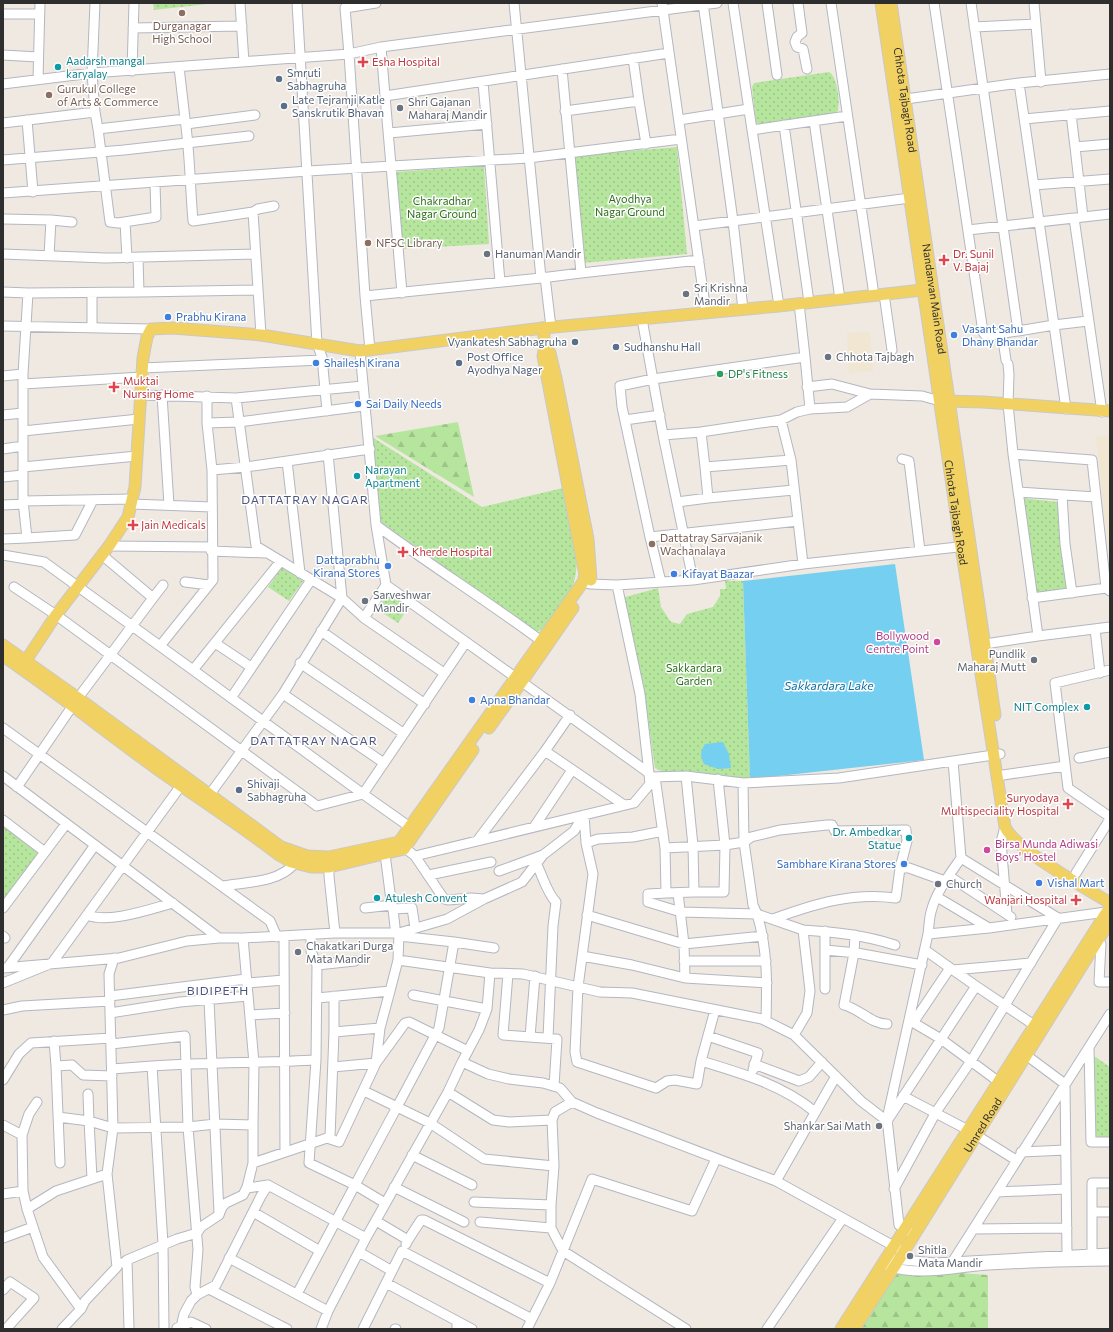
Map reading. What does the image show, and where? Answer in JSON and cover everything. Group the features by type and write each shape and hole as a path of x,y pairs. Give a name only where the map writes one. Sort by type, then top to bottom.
{"main road":[{"path":"881,3 900,100"},
{"name":"Chhota Tajbagh Road","path":"891,3 900,100 914,197"},
{"name":"Nandanvan Main Road","path":"914,197 944,401"},
{"path":"24,664 56,615 123,527 132,502 137,456 142,372 146,337 151,329 173,328 261,335 365,350 547,328 779,306 927,289"},
{"path":"184,782 210,794 281,847 308,856 329,862 385,854 401,846 587,583 570,473 543,356 547,328"},
{"path":"944,401 1008,404 1106,412"},
{"name":"Chhota Tajbagh Road","path":"944,401 965,546"},
{"path":"965,546 997,755 1004,827 1008,834 1109,912"},
{"path":"519,680 540,640 562,618"},
{"path":"3,645 24,664 184,782 202,799 279,855 295,863 311,867 401,846"},
{"path":"3,656 24,664"},
{"path":"997,755 1003,775 1012,828 1026,842 1110,894"},
{"name":"Umred Road","path":"841,1329 853,1324 972,1133 1026,1055 1100,942 1109,912"},
{"path":"972,1133 999,1082 1034,1025 1100,942"}],"street":[{"path":"38,79 40,3"},
{"path":"95,3 92,73 95,112 110,222 125,222 156,217 155,183"},
{"path":"132,71 134,3"},
{"path":"240,3 244,62"},
{"path":"297,3 317,344 322,360 327,411"},
{"path":"364,618 386,585 376,525 370,448 364,406 365,296 350,54 344,6 376,3"},
{"path":"514,3 528,158 543,277 547,328"},
{"path":"3,84 92,73 350,54 381,47 517,30 662,7 718,3"},
{"path":"733,3 764,217 779,306"},
{"path":"767,3 776,74"},
{"path":"798,3 802,33 796,37 795,42 797,47 803,49 807,69"},
{"path":"831,3 860,204 892,350"},
{"path":"934,3 983,332 986,335 1002,334 1088,321"},
{"path":"971,3 1018,331"},
{"path":"1034,3 1041,82"},
{"path":"703,4 733,221 743,309"},
{"path":"662,7 706,312"},
{"path":"3,14 40,14"},
{"path":"974,26 1036,24"},
{"path":"133,28 242,26"},
{"path":"381,47 402,293"},
{"path":"385,96 483,82 521,74 669,53"},
{"path":"3,55 38,57"},
{"path":"633,58 646,144"},
{"path":"179,67 185,122 189,142 189,180 193,221 253,212 258,209 274,206"},
{"path":"562,68 581,273"},
{"path":"900,100 1019,83 1110,74"},
{"path":"483,82 500,282"},
{"path":"1019,83 1066,409"},
{"path":"565,111 639,100"},
{"path":"679,120 749,109"},
{"path":"1024,119 1110,111"},
{"path":"3,123 95,112"},
{"path":"98,129 185,122 255,114"},
{"path":"1071,114 1079,181 1078,217 1088,321 1106,412"},
{"path":"752,130 847,116"},
{"path":"27,120 33,192"},
{"path":"814,121 840,299"},
{"path":"389,133 487,124"},
{"path":"784,125 796,213 804,303 805,357 810,409"},
{"path":"3,160 101,152 249,136"},
{"path":"3,193 308,171 528,158 570,154 681,139"},
{"path":"1075,147 1110,144"},
{"path":"1034,185 1110,179"},
{"path":"694,226 914,197"},
{"path":"253,212 261,335"},
{"path":"968,230 1110,214"},
{"path":"3,219 72,222"},
{"path":"49,256 51,220"},
{"path":"125,222 128,258"},
{"path":"3,254 138,258 255,254"},
{"path":"138,258 139,292"},
{"path":"365,296 699,260"},
{"path":"3,292 28,294 258,290"},
{"path":"92,293 92,328"},
{"path":"27,538 23,503 23,374 28,294"},
{"path":"642,318 676,502 693,580"},
{"path":"3,326 151,329"},
{"path":"1002,334 1009,375 1008,404 1012,454 1038,636"},
{"path":"661,582 625,420 619,390 620,386 653,379 805,357"},
{"path":"23,384 142,372 322,360"},
{"path":"3,376 23,374"},
{"path":"807,387 832,384 870,394 922,396 944,401"},
{"path":"141,395 236,398 363,386"},
{"path":"663,435 701,432 781,420 797,412 810,409 847,407 870,394"},
{"path":"162,395 169,506"},
{"path":"160,646 212,580 212,470 207,423 207,396"},
{"path":"236,398 246,467 253,538 256,546 280,562 342,598 364,618 444,673"},
{"path":"207,423 239,422 364,406"},
{"path":"3,415 23,413"},
{"path":"625,420 660,415"},
{"path":"23,431 139,419"},
{"path":"781,420 791,460 803,564"},
{"path":"701,432 708,498"},
{"path":"3,449 23,446"},
{"path":"212,470 287,462 370,448"},
{"path":"210,794 283,694 300,663 342,598 328,454"},
{"path":"1012,454 1092,460 1108,590 1032,598"},
{"path":"3,477 23,471 137,456"},
{"path":"705,467 791,460"},
{"path":"902,460 909,461 920,551"},
{"path":"287,462 300,573"},
{"path":"676,502 794,490"},
{"path":"1018,492 1096,497"},
{"path":"1062,495 1065,544 1072,593"},
{"path":"3,505 93,500 212,508"},
{"path":"3,539 75,535 93,500"},
{"path":"650,538 798,521"},
{"path":"376,525 432,567 492,604 540,640"},
{"path":"109,546 211,549 266,553"},
{"path":"587,583 617,585 693,580 803,564 965,546"},
{"path":"3,555 44,562 77,588 160,646 262,722 413,829"},
{"path":"102,555 153,598"},
{"path":"193,670 280,562"},
{"path":"231,698 311,580"},
{"path":"185,582 208,585"},
{"path":"17,787 75,702 163,585"},
{"path":"386,585 570,715 651,776 686,776 743,783 839,778 997,755"},
{"path":"617,585 640,694 651,776 663,831 666,893"},
{"path":"14,587 56,615 317,806 363,794 466,642"},
{"path":"981,645 1110,627"},
{"path":"1095,630 1100,673"},
{"path":"321,631 425,704"},
{"path":"215,643 251,667"},
{"path":"300,663 403,733"},
{"path":"1076,873 1110,818 1068,788 1055,683 1110,670"},
{"path":"283,694 384,763"},
{"path":"477,841 545,751 570,715"},
{"path":"3,728 270,921 280,937 284,980 286,1062 285,1152"},
{"path":"545,751 624,805"},
{"path":"1079,758 1110,752"},
{"path":"910,1232 899,1225 887,1121 911,1021 928,934 930,913 947,878 961,858 953,761"},
{"path":"1003,775 1065,766"},
{"path":"534,827 572,770"},
{"path":"3,776 219,938"},
{"path":"415,856 634,803 650,784 651,776"},
{"path":"686,776 693,846 694,892"},
{"path":"718,779 724,845 724,892 648,894 648,902 681,912 757,914 803,930 855,935 872,938 895,945"},
{"path":"3,983 52,963 184,782"},
{"path":"743,783 744,842 753,905 763,936 766,960 766,1021"},
{"path":"584,815 586,843 593,874 578,987 575,1044 577,1062 656,1088 667,1081 675,1080 697,1084 715,1010"},
{"path":"499,871 543,855 574,831 584,815"},
{"path":"3,820 46,852"},
{"path":"3,908 66,824"},
{"path":"665,848 724,845 744,842 751,837 780,830 827,825 832,825 835,831 906,830 907,841 900,868 896,898 874,895 836,900 806,906 773,919"},
{"path":"1004,827 1001,842 1006,885 1007,914"},
{"path":"586,843 598,839 633,837 663,831"},
{"path":"5,967 95,845"},
{"path":"401,846 415,856 444,899 484,899"},
{"path":"376,1063 380,1028 398,960 398,932 392,907 385,854"},
{"path":"398,932 447,919 484,899 522,882 537,865 543,855"},
{"path":"961,858 1058,918"},
{"path":"329,862 335,933"},
{"path":"429,875 491,862"},
{"path":"222,886 273,877 289,871 295,863"},
{"path":"537,865 546,883 550,896 556,902 550,981 548,1038"},
{"path":"900,868 909,868 947,878 1022,923"},
{"path":"678,893 684,944 685,978"},
{"path":"937,897 989,928"},
{"path":"87,915 95,919 125,915 173,903"},
{"path":"365,908 416,908 415,928"},
{"path":"928,934 989,928 1109,912"},
{"path":"587,915 684,944 763,936"},
{"path":"894,1189 936,1112 971,1061 1058,918"},
{"path":"794,1035 807,1013 810,991 803,930"},
{"path":"825,931 825,989"},
{"path":"5,967 114,958 187,941 219,938 280,937 335,933 398,932 494,948"},
{"path":"311,935 311,951 317,965 317,998 316,1060 309,1163 355,1185 385,1203"},
{"path":"855,935 854,953 844,1005 855,1008 876,1022 887,1024"},
{"path":"54,1329 81,1305 117,1267 127,1260 163,1244 196,1233 201,1227 220,1215 222,1207 226,1203 242,1195 247,1188 253,1163 254,1063 242,938"},
{"path":"297,1294 439,1028 454,942"},
{"path":"1100,942 1099,982 1110,982"},
{"path":"825,950 854,953 922,965"},
{"path":"925,950 1034,1025"},
{"path":"582,956 632,965 685,978 767,983"},
{"path":"114,958 109,974 113,1128 107,1174 117,1267"},
{"path":"398,960 450,966 490,973 535,976 550,981 600,992 632,993 766,1021 794,1035 861,1101 887,1121"},
{"path":"684,961 766,960"},
{"path":"317,965 355,961"},
{"path":"911,1021 951,969 1031,963"},
{"path":"321,1329 328,1311 366,1238 448,1092 479,1030 487,1009 490,973"},
{"path":"508,974 503,1035 557,1039 554,1086"},
{"path":"530,1037 535,976"},
{"path":"3,1010 22,1006 110,998 246,981 284,980"},
{"path":"887,1121 976,986"},
{"path":"317,998 390,991"},
{"path":"413,995 487,1009"},
{"path":"110,1013 248,996"},
{"path":"253,1163 330,1137 334,996"},
{"path":"209,1000 220,1215"},
{"path":"250,1015 285,1012"},
{"path":"953,1261 1110,1014"},
{"path":"911,1021 941,1039 999,1082"},
{"path":"327,1138 339,1142 376,1063 405,1023 409,1022 468,1051"},
{"path":"334,1032 380,1028"},
{"path":"3,1080 24,1048 31,1043 54,1041 111,1041 184,1036 188,1127 198,1250 197,1295"},
{"path":"708,1036 758,1053 750,1076"},
{"path":"54,1041 60,1162"},
{"path":"1089,1047 1091,1142 1110,1142"},
{"path":"1026,1055 1065,1084"},
{"path":"56,1066 72,1066 83,1075 186,1063 254,1063 316,1060"},
{"path":"702,1061 750,1076 790,1096 815,1112"},
{"path":"462,1062 488,1074 509,1079 543,1083 560,1088 572,1102 776,1181 843,1218 893,1258 926,1271 1092,1257 1110,1253"},
{"path":"754,1064 799,1081 809,1078 822,1062"},
{"path":"333,1067 376,1063"},
{"path":"152,1066 163,1244 164,1329"},
{"path":"776,1181 836,1076"},
{"path":"1065,1084 1067,1255"},
{"path":"364,1091 430,1123 484,1159 554,1166"},
{"path":"448,1092 493,1120 509,1122 552,1120"},
{"path":"88,1094 92,1178"},
{"path":"903,1096 1019,1156 1066,1150"},
{"path":"37,1102 29,1114 22,1135 23,1191 27,1209 43,1257 81,1305"},
{"path":"572,1102 555,1112 552,1120 554,1166 551,1228 564,1251 686,1329"},
{"path":"58,1117 89,1121 113,1128 188,1127 215,1124 254,1125"},
{"path":"3,1125 22,1135"},
{"path":"412,1155 472,1185"},
{"path":"527,1329 564,1251 592,1179 692,1212 716,1158"},
{"path":"27,1209 56,1191 107,1174"},
{"path":"1092,1257 1092,1183 1110,1183"},
{"path":"247,1188 268,1185 366,1238"},
{"path":"181,1327 188,1306 197,1295 216,1286 229,1258 268,1185"},
{"path":"394,1187 429,1206 464,1222"},
{"path":"997,1192 1066,1189"},
{"path":"3,1194 23,1191"},
{"path":"474,1202 551,1205"},
{"path":"363,1329 402,1251 429,1206"},
{"path":"253,1212 320,1251"},
{"path":"1093,1212 1110,1212"},
{"path":"767,1329 843,1218"},
{"path":"421,1220 550,1283"},
{"path":"376,1221 408,1240"},
{"path":"480,1222 551,1228"},
{"path":"3,1238 33,1227"},
{"path":"974,1230 1066,1228"},
{"path":"402,1251 532,1319"},
{"path":"359,1252 392,1271"},
{"path":"893,1258 935,1263 1067,1255 1092,1257 1110,1261"},
{"path":"229,1258 328,1311"},
{"path":"127,1260 129,1329"},
{"path":"3,1290 10,1282 34,1298 6,1329"},
{"path":"386,1283 457,1325 472,1329"},
{"path":"209,1289 287,1329"},
{"path":"62,1329 81,1305"},
{"path":"181,1327 191,1322 206,1329"}],"shaded area":[{"path":"870,332 873,371 849,373 847,333"},
{"path":"1110,435 1110,566 1096,437"}],"green space":[{"path":"153,3 216,3 154,10"},
{"path":"829,72 832,74 838,91 839,104 836,113 760,125 756,122 752,87 754,83"},
{"name":"Ayodhya Nagar Ground","path":"677,147 687,254 582,263 572,156"},
{"name":"Chakradhar Nagar Ground","path":"484,166 489,244 400,249 395,172"},
{"path":"458,422 474,497 375,436"},
{"path":"372,437 482,507 563,488 575,538 577,564 572,588 545,627 536,632 381,522"},
{"path":"1022,498 1057,502 1068,588 1036,593"},
{"path":"282,568 303,581 289,601 268,587"},
{"name":"Sakkardara Garden","path":"725,581 743,581 750,779 710,774 665,773 655,768 643,683 622,598 658,588 661,607 671,622 680,624 687,614 713,607 720,596 720,589 726,589"},
{"path":"390,591 410,605 398,623 377,609"},
{"path":"3,825 41,852 3,903"},
{"path":"1094,1056 1110,1067 1110,1138 1096,1138"},
{"path":"893,1268 988,1275 988,1329 854,1329"}],"water":[{"name":"Sakkardara Lake","path":"895,564 924,760 750,779 743,581"},
{"path":"723,742 729,754 731,768 718,769 704,764 701,754 705,744"}],"place":[{"name":"Durganagar High School","path":"182,13"},
{"name":"Esha Hospital","path":"363,62"},
{"name":"Aadarsh mangal karyalay","path":"58,67"},
{"name":"Smruti Sabhagruha","path":"279,79"},
{"name":"Gurukul College of Arts & Commerce","path":"49,95"},
{"name":"Late Tejramji Katle Sanskrutik Bhavan","path":"284,106"},
{"name":"Shri Gajanan Maharaj Mandir","path":"400,108"},
{"name":"NFSC Library","path":"368,243"},
{"name":"Hanuman Mandir","path":"487,254"},
{"name":"Dr. Sunil V. Bajaj","path":"944,260"},
{"name":"Sri Krishna Mandir","path":"686,294"},
{"name":"Prabhu Kirana","path":"168,317"},
{"name":"Vasant Sahu Dhany Bhandar","path":"954,335"},
{"name":"Vyankatesh Sabhagruha","path":"575,342"},
{"name":"Sudhanshu Hall","path":"616,347"},
{"name":"Chhota Tajbagh","path":"828,357"},
{"name":"Shailesh Kirana","path":"316,363"},
{"name":"Post Office Ayodhya Nager","path":"459,363"},
{"name":"DP's Fitness","path":"720,374"},
{"name":"Muktai Nursing Home","path":"114,387"},
{"name":"Sai Daily Needs","path":"358,404"},
{"name":"Narayan Apartment","path":"357,476"},
{"name":"Jain Medicals","path":"133,525"},
{"name":"Dattatray Sarvajanik Wachanalaya","path":"652,544"},
{"name":"Kherde Hospital","path":"403,552"},
{"name":"Dattaprabhu Kirana Stores","path":"388,566"},
{"name":"Kifayat Baazar","path":"674,574"},
{"name":"Sarveshwar Mandir","path":"365,601"},
{"name":"Bollywood Centre Point","path":"937,642"},
{"name":"Pundlik Maharaj Mutt","path":"1034,660"},
{"name":"Apna Bhandar","path":"472,700"},
{"name":"NIT Complex","path":"1087,707"},
{"name":"Shivaji Sabhagruha","path":"239,790"},
{"name":"Suryodaya Multispeciality Hospital","path":"1068,804"},
{"name":"Dr. Ambedkar Statue","path":"909,838"},
{"name":"Birsa Munda Adiwasi Boys' Hostel","path":"987,850"},
{"name":"Sambhare Kirana Stores","path":"904,864"},
{"name":"Vishal Mart","path":"1039,883"},
{"name":"Church","path":"938,884"},
{"name":"Atulesh Convent","path":"377,898"},
{"name":"Wanjari Hospital","path":"1076,900"},
{"name":"Chakatkari Durga Mata Mandir","path":"298,952"},
{"name":"Shankar Sai Math","path":"879,1126"},
{"name":"Shitla Mata Mandir","path":"910,1256"}],"district":[{"name":"DATTATRAY NAGAR","path":"305,500"},
{"name":"DATTATRAY NAGAR","path":"314,741"},
{"name":"BIDIPETH","path":"218,991"}]}
